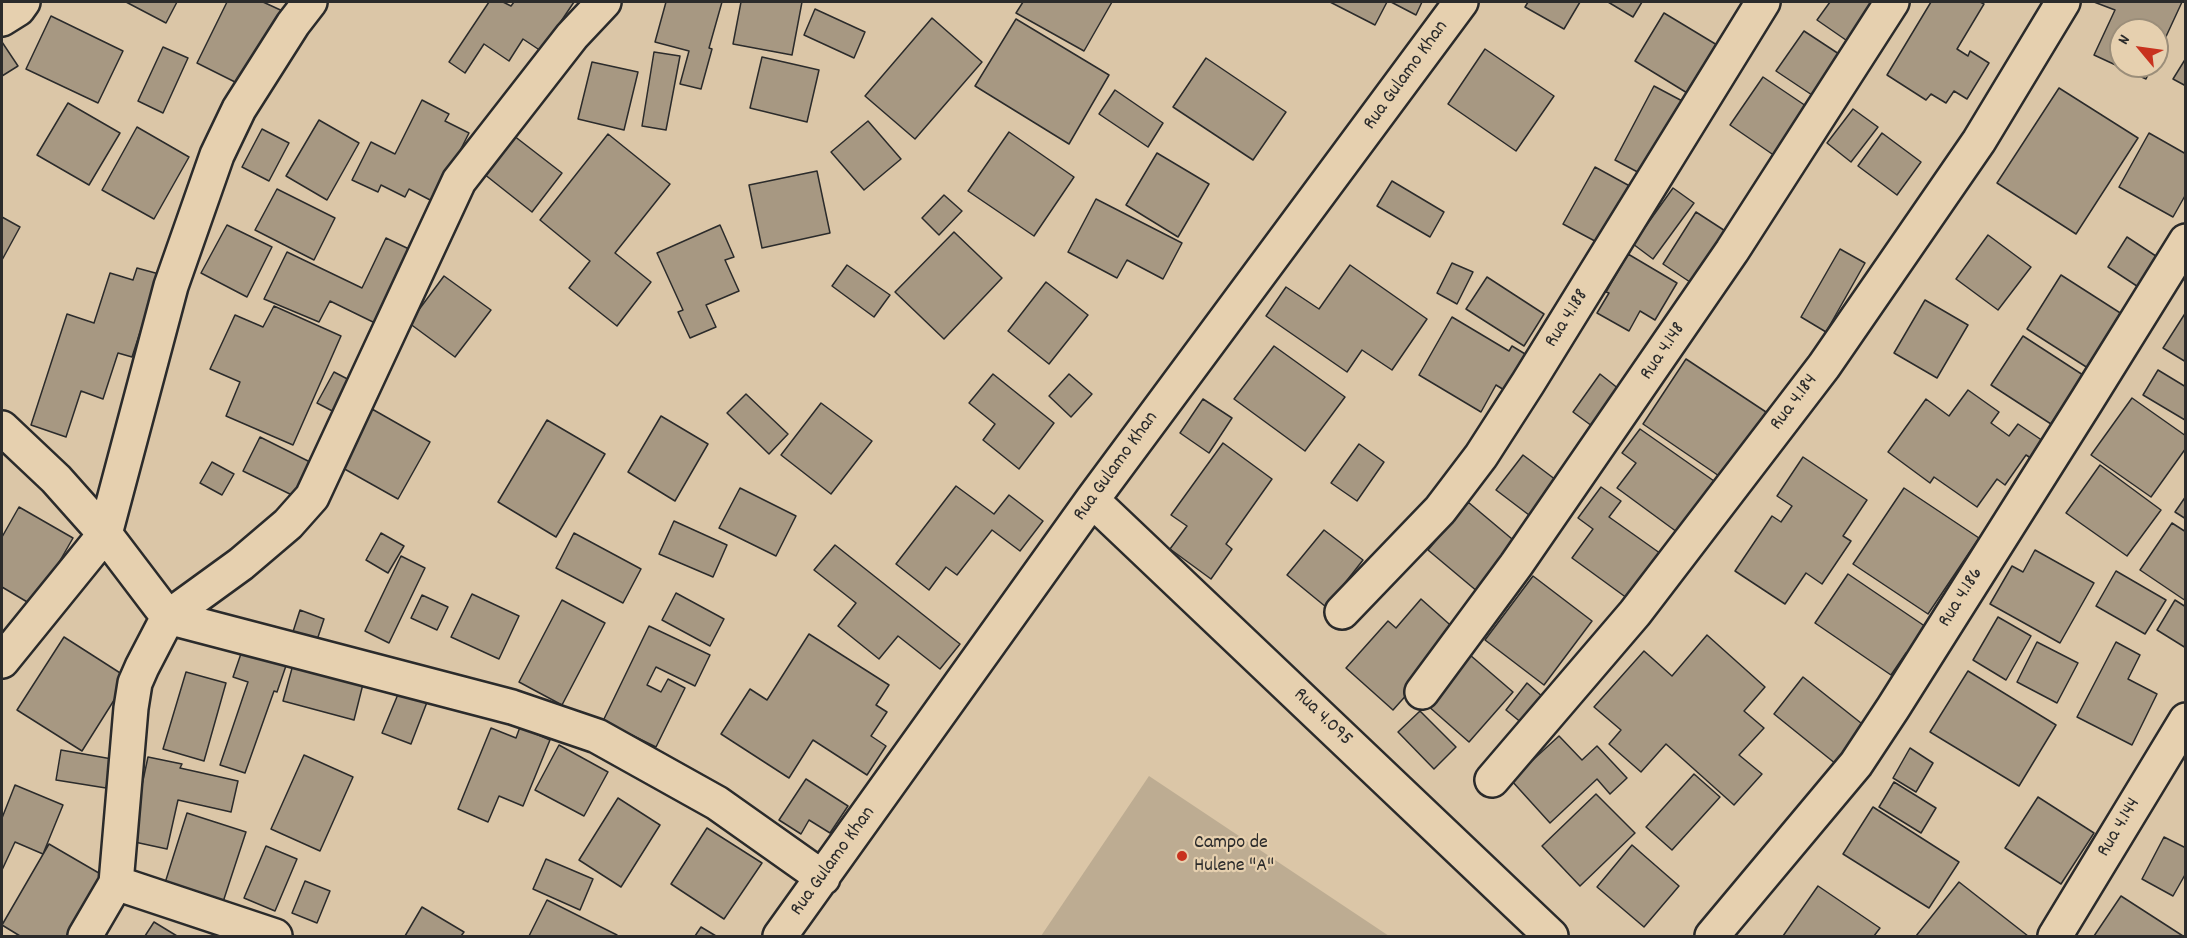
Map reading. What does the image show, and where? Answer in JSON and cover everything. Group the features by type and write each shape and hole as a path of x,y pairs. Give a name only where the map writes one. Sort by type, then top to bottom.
{"street":[{"path":"2,19 18,9 23,2"},
{"path":"2,661 105,534 171,286 217,155 239,109 293,24 310,2"},
{"path":"85,936 116,882 135,683 168,617 241,564 288,524 312,497 459,181 572,36 604,2"},
{"name":"Rua Gulamo Khan","path":"780,936 1092,500 1461,2"},
{"name":"Rua 4.188","path":"1342,612 1440,510 1481,456 1540,365 1763,2"},
{"name":"Rua 4.148","path":"1422,692 1516,565 1634,396 1732,251 1892,2"},
{"name":"Rua 4.184","path":"1492,780 1635,613 1824,366 1979,141 2063,2"},
{"name":"Rua 4.186","path":"1712,936 1862,755 2186,241"},
{"path":"2,428 56,478 105,534 168,617 512,707 597,736 717,803 823,878"},
{"name":"Rua 4.095","path":"1092,500 1551,936"},
{"name":"Rua 4.144","path":"2055,936 2186,720"},
{"path":"116,882 274,936"}],"shaded area":[{"name":"Campo de Hulene \"A\"","path":"1149,776 1389,936 1041,936"}],"building":[{"path":"126,2 177,2 166,23"},
{"path":"227,2 263,2 287,13 249,89 197,63"},
{"path":"489,2 503,2 511,6 514,2 574,2 541,51 523,39 509,61 484,44 465,73 449,62"},
{"path":"666,2 722,2 709,48 712,49 701,89 680,84 689,51 655,42"},
{"path":"741,2 802,2 792,55 733,44"},
{"path":"1023,2 1112,2 1084,51 1016,13"},
{"path":"1330,2 1387,2 1375,25"},
{"path":"1391,2 1422,2 1416,15"},
{"path":"1528,2 1580,2 1564,29 1525,7"},
{"path":"1608,2 1642,2 1633,17"},
{"path":"1830,2 1885,2 1856,47 1817,20"},
{"path":"1931,2 1980,2 1984,4 1957,49 1968,56 1970,51 1989,63 1967,99 1954,91 1946,103 1931,94 1926,100 1887,75"},
{"path":"2094,2 2182,2 2169,30 2169,18 2111,18 2115,10"},
{"path":"815,9 865,32 854,58 804,35"},
{"path":"1664,13 1727,51 1697,99 1635,61"},
{"path":"51,16 123,51 98,103 26,69"},
{"path":"932,18 982,62 915,139 865,96"},
{"path":"1016,19 1109,75 1069,144 975,86"},
{"path":"2109,23 2109,62 2094,55"},
{"path":"1804,31 1842,56 1815,97 1776,71"},
{"path":"2,42 18,66 2,76"},
{"path":"163,47 188,58 163,113 138,101"},
{"path":"1485,49 1554,96 1516,151 1448,104"},
{"path":"654,52 680,56 666,130 642,126"},
{"path":"762,57 819,70 807,122 750,108"},
{"path":"1206,58 1286,112 1253,160 1173,107"},
{"path":"2186,58 2186,86 2173,79"},
{"path":"592,62 638,72 624,130 578,119"},
{"path":"1763,77 1809,108 1775,156 1730,125"},
{"path":"1654,86 1686,103 1647,177 1615,160"},
{"path":"2059,88 2138,138 2076,234 1997,183"},
{"path":"1115,90 1163,123 1148,147 1099,114"},
{"path":"422,100 449,114 445,121 469,133 434,202 409,189 405,197 381,185 378,192 352,180 371,142 395,154"},
{"path":"68,103 120,133 89,185 37,155"},
{"path":"1853,109 1878,127 1851,162 1827,143"},
{"path":"319,120 359,143 327,200 286,176"},
{"path":"868,121 901,159 864,190 831,152"},
{"path":"137,127 189,157 154,219 102,190"},
{"path":"262,129 289,143 269,181 242,167"},
{"path":"509,132 562,173 532,212 479,170"},
{"path":"1009,132 1074,177 1034,236 968,191"},
{"path":"1882,133 1921,162 1897,195 1858,166"},
{"path":"2149,133 2186,154 2186,194 2173,217 2119,187"},
{"path":"608,134 670,184 615,253 651,282 617,326 569,288 590,261 540,220"},
{"path":"1157,153 1209,184 1178,237 1126,205"},
{"path":"1595,167 1637,190 1606,247 1563,224"},
{"path":"817,171 830,233 762,248 749,185"},
{"path":"1392,181 1444,212 1430,237 1377,206"},
{"path":"1673,188 1694,203 1653,259 1633,244"},
{"path":"277,189 335,218 314,260 255,230"},
{"path":"944,195 962,211 939,235 922,218"},
{"path":"1096,199 1182,243 1163,279 1127,260 1117,278 1068,252"},
{"path":"1696,212 1736,238 1702,290 1663,264"},
{"path":"2,217 20,227 2,260"},
{"path":"227,225 272,247 247,297 201,273"},
{"path":"720,225 734,257 725,260 739,291 706,305 716,327 690,338 678,312 683,310 657,253"},
{"path":"954,232 1002,278 944,339 895,292"},
{"path":"1988,235 2031,267 1998,310 1956,279"},
{"path":"2127,237 2168,264 2149,294 2108,267"},
{"path":"386,238 411,250 375,323 330,301 319,322 264,299 287,252 362,288"},
{"path":"1840,249 1865,263 1826,332 1801,317"},
{"path":"1628,254 1677,283 1655,320 1640,311 1629,331 1597,313 1609,293 1606,292"},
{"path":"1452,263 1473,272 1457,304 1437,293"},
{"path":"847,265 890,295 874,317 832,286"},
{"path":"1350,265 1427,319 1392,370 1362,350 1347,372 1266,316 1286,287 1319,309"},
{"path":"137,268 159,274 132,357 118,353 103,399 81,391 66,437 31,425 67,314 94,323 110,273 133,280"},
{"path":"2061,275 2125,316 2091,370 2027,329"},
{"path":"444,276 491,310 455,357 409,323"},
{"path":"1487,277 1544,314 1524,346 1466,309"},
{"path":"1046,282 1088,315 1049,364 1008,331"},
{"path":"1925,300 1968,325 1937,378 1894,353"},
{"path":"274,306 341,336 293,445 226,416 240,382 210,369 235,315 263,327"},
{"path":"2186,312 2186,362 2163,348"},
{"path":"1452,317 1509,351 1512,346 1535,360 1514,396 1496,385 1481,412 1419,375"},
{"path":"2023,336 2083,375 2051,424 1991,385"},
{"path":"1274,346 1345,397 1305,451 1234,399"},
{"path":"1686,359 1766,412 1722,478 1643,424"},
{"path":"2158,370 2186,387 2185,420 2143,395"},
{"path":"334,372 359,385 342,416 317,403"},
{"path":"993,374 1054,423 1019,469 983,440 995,424 969,403"},
{"path":"1069,374 1092,394 1071,417 1049,396"},
{"path":"1600,374 1624,393 1596,429 1573,412"},
{"path":"1968,390 1999,412 1991,423 2009,436 2018,424 2046,443 2034,460 2026,455 2005,485 1997,479 1977,507 1934,477 1930,483 1888,452 1926,399 1949,416"},
{"path":"746,394 788,434 769,454 727,413"},
{"path":"2132,398 2186,436 2186,448 2151,497 2091,455"},
{"path":"1203,399 1232,418 1209,453 1180,433"},
{"path":"821,403 872,441 831,494 781,455"},
{"path":"372,409 430,442 398,499 341,467"},
{"path":"661,416 708,444 675,501 628,472"},
{"path":"547,420 605,454 556,537 498,502"},
{"path":"1640,429 1714,481 1677,532 1617,488 1636,463 1622,453"},
{"path":"260,437 314,464 298,498 243,471"},
{"path":"1223,443 1272,479 1226,544 1232,549 1211,579 1170,549 1187,526 1171,515"},
{"path":"1359,444 1384,462 1357,501 1331,483"},
{"path":"1523,455 1556,480 1529,515 1496,490"},
{"path":"1803,457 1867,500 1843,536 1851,541 1822,584 1806,573 1785,604 1735,571 1772,516 1781,522 1792,506 1777,496"},
{"path":"212,462 234,474 222,495 200,483"},
{"path":"2100,465 2161,510 2127,556 2066,513"},
{"path":"956,486 994,514 1009,495 1043,521 1020,551 992,530 957,575 946,567 929,590 896,564"},
{"path":"1601,487 1621,501 1609,517 1664,556 1631,601 1572,558 1593,529 1578,518"},
{"path":"740,488 796,516 776,556 719,528"},
{"path":"1904,488 1979,538 1928,614 1853,564"},
{"path":"2186,496 2186,519 2175,512"},
{"path":"1468,502 1518,544 1478,592 1428,550"},
{"path":"19,507 73,538 34,606 2,587 2,537"},
{"path":"674,521 727,545 713,577 659,554"},
{"path":"2172,523 2186,532 2186,601 2140,570"},
{"path":"1324,530 1363,560 1326,607 1287,575"},
{"path":"381,533 404,546 388,573 366,560"},
{"path":"574,533 641,569 623,603 556,568"},
{"path":"835,545 960,644 940,669 898,636 879,659 838,626 856,603 814,570"},
{"path":"2035,550 2094,583 2060,643 1990,604 2012,566 2023,572"},
{"path":"401,556 425,568 389,643 365,631"},
{"path":"2116,571 2166,600 2145,634 2096,606"},
{"path":"1848,574 1932,631 1914,658 1906,653 1891,675 1815,623"},
{"path":"1533,576 1592,621 1544,685 1485,640"},
{"path":"676,593 724,619 710,646 662,620"},
{"path":"472,594 519,616 499,659 451,637"},
{"path":"422,595 448,607 437,630 411,618"},
{"path":"1421,599 1457,631 1435,663 1393,710 1346,668 1388,621 1396,628"},
{"path":"562,600 605,623 562,705 519,682"},
{"path":"2175,600 2186,607 2186,648 2157,630"},
{"path":"300,610 324,619 315,646 291,638"},
{"path":"1998,617 2031,636 2006,680 1973,660"},
{"path":"649,626 710,655 695,686 656,667 647,685 661,692 668,679 685,688 656,747 603,721"},
{"path":"809,634 889,685 876,705 887,712 871,736 886,746 867,775 813,740 789,778 721,734 750,689 767,700"},
{"path":"1707,635 1765,687 1744,711 1764,728 1739,755 1762,774 1734,805 1666,744 1641,772 1609,744 1621,730 1594,707 1644,651 1672,676"},
{"path":"64,637 128,678 82,751 17,710"},
{"path":"245,642 289,657 277,692 274,691 245,773 220,765 248,682 233,677"},
{"path":"2037,642 2078,663 2057,703 2017,682"},
{"path":"2116,642 2140,655 2128,679 2157,694 2132,745 2077,717"},
{"path":"1470,655 1513,692 1469,742 1427,705"},
{"path":"294,661 364,680 354,720 283,701"},
{"path":"1968,671 2056,725 2019,786 1930,732"},
{"path":"186,672 226,683 204,761 163,749"},
{"path":"1803,677 1866,727 1836,764 1774,714"},
{"path":"1527,683 1544,698 1523,724 1506,710"},
{"path":"401,687 429,697 411,744 382,733"},
{"path":"1420,711 1456,747 1434,769 1398,732"},
{"path":"520,727 550,740 523,806 499,796 488,822 458,809 491,728 516,738"},
{"path":"1559,736 1582,760 1597,746 1627,778 1610,794 1597,779 1550,823 1511,780"},
{"path":"559,745 608,772 584,816 535,790"},
{"path":"1910,748 1933,763 1916,792 1893,778"},
{"path":"61,750 112,759 106,788 56,780"},
{"path":"304,755 353,777 320,851 271,829"},
{"path":"148,757 182,764 180,768 238,781 231,812 178,800 167,849 130,841"},
{"path":"1694,774 1720,797 1672,850 1646,827"},
{"path":"806,779 848,806 830,833 809,820 801,834 779,820"},
{"path":"1894,782 1936,808 1921,833 1879,807"},
{"path":"15,785 63,805 43,854 15,842 2,870 2,818"},
{"path":"1596,794 1635,833 1580,886 1542,846"},
{"path":"2038,797 2094,833 2061,884 2005,848"},
{"path":"618,798 660,825 621,887 579,860"},
{"path":"1873,807 1959,862 1929,908 1843,854"},
{"path":"187,813 246,832 223,902 165,883"},
{"path":"707,828 762,863 724,919 671,884"},
{"path":"2164,837 2186,848 2186,873 2173,896 2142,879"},
{"path":"49,844 104,876 67,936 20,936 2,925"},
{"path":"1632,845 1679,886 1644,927 1597,887"},
{"path":"266,846 297,859 275,911 244,898"},
{"path":"546,859 593,879 580,910 533,889"},
{"path":"305,881 330,891 317,923 292,913"},
{"path":"1959,882 2028,936 1916,936"},
{"path":"1818,886 1880,928 1874,936 1783,936"},
{"path":"2121,896 2183,936 2094,936"},
{"path":"547,900 617,935 529,936"},
{"path":"422,907 464,932 461,936 405,936"},
{"path":"154,922 177,936 145,936"},
{"path":"701,927 716,936 695,936"}],"place":[{"name":"Campo de Hulene \"A\"","path":"1182,856"}]}
